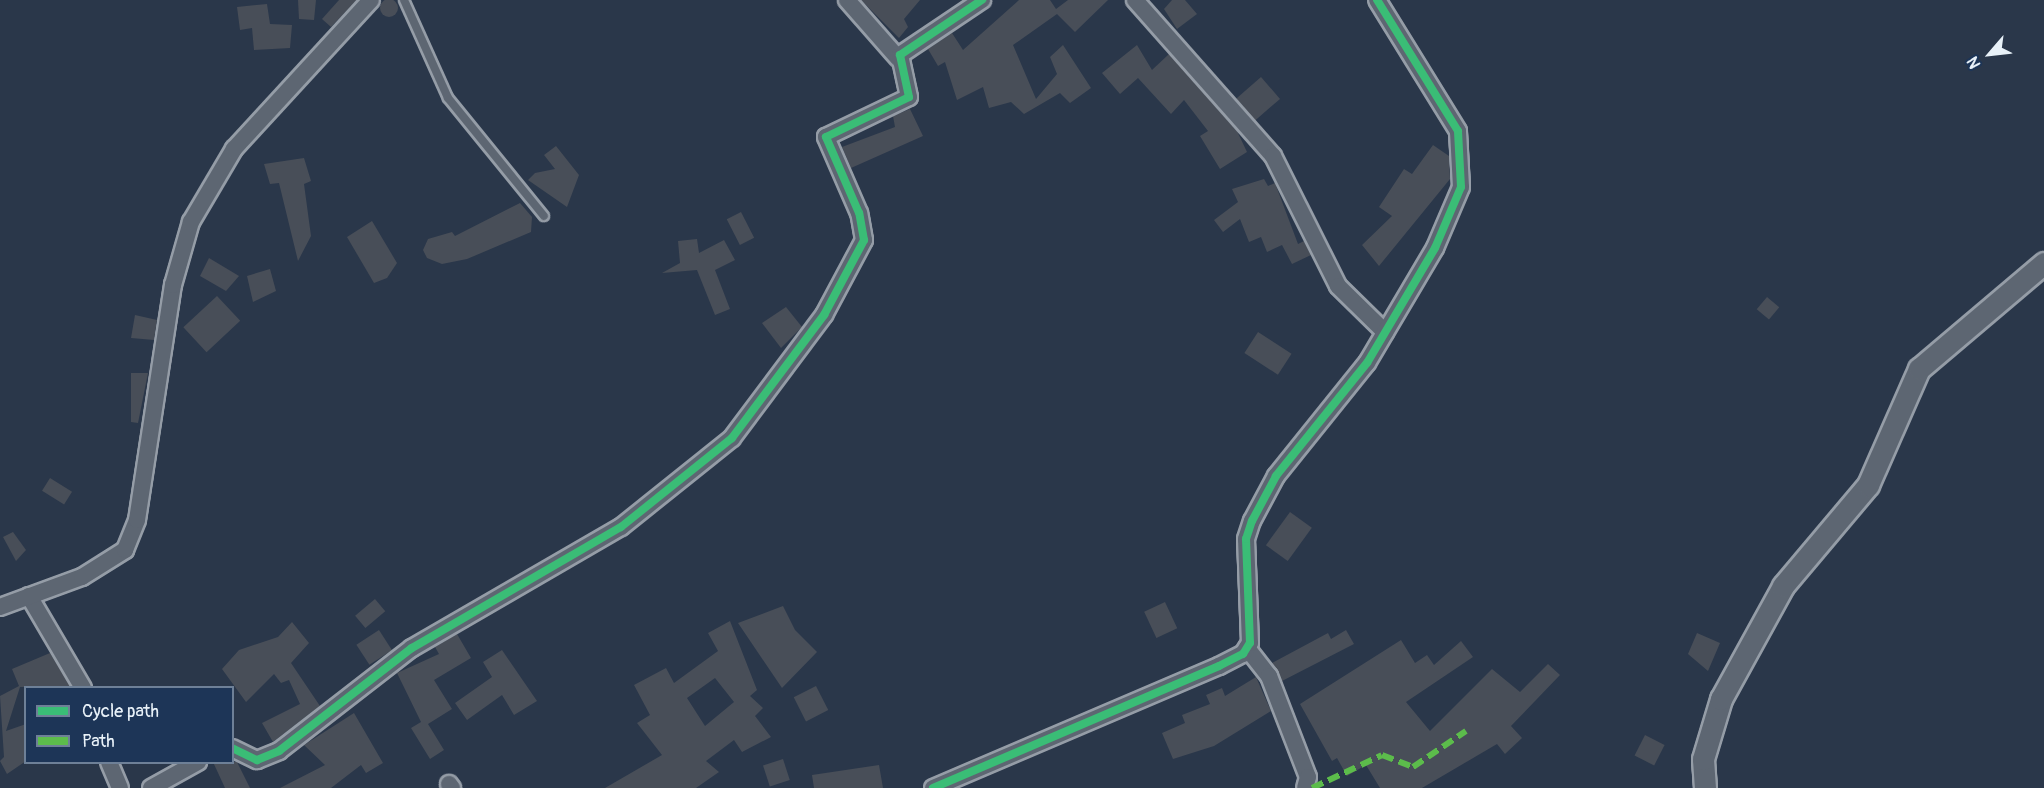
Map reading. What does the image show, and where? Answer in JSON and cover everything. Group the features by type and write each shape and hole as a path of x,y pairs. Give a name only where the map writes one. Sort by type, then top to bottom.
{"street":[{"path":"0,606 108,565 125,550 137,520 169,307 191,222 234,149 371,0"},
{"path":"234,749 257,760 279,751 412,648 621,527 732,438 824,315 858,256 863,226 826,137 909,97 898,58 847,0"},
{"path":"898,58 982,0"},
{"path":"1135,0 1273,156 1338,286 1386,332"},
{"path":"933,788 1219,666 1246,648 1251,629 1246,539 1252,521 1276,476 1367,363 1386,332 1450,218 1463,156 1446,108 1377,0"},
{"path":"1705,788 1703,759 1721,699 1783,586 1868,485 1918,369 2044,263"},
{"path":"29,596 82,686"},
{"path":"1246,648 1269,676 1308,777 1305,788"},
{"path":"110,764 120,788"},
{"path":"151,788 194,764"}],"lane":[{"path":"404,0 448,98 544,216"}],"building":[{"path":"385,-1 393,-1 398,4 396,15 385,17 380,12 380,4"},
{"path":"298,0 316,0 314,20 299,19"},
{"path":"339,0 357,0 331,27 322,19"},
{"path":"861,0 920,0 904,19 908,27 899,38"},
{"path":"1019,0 1050,0 1056,9 1068,0 1108,0 1075,32 1057,14 1013,45 1036,99 1057,74 1050,57 1063,45 1091,88 1070,103 1060,93 1024,114 1011,102 989,108 983,87 957,100 945,62 938,66 928,49 952,33 963,50"},
{"path":"1172,0 1185,0 1197,14 1177,29 1164,9"},
{"path":"267,4 270,24 292,25 290,48 254,50 252,28 240,30 237,7"},
{"path":"1137,45 1152,70 1169,54 1237,131 1247,152 1220,169 1200,136 1208,131 1184,100 1171,114 1138,78 1120,94 1102,73"},
{"path":"1261,77 1280,99 1255,121 1236,99"},
{"path":"910,109 923,136 851,168 842,147 895,127 893,116"},
{"path":"1433,145 1449,156 1450,179 1379,266 1362,245 1392,216 1379,207 1404,169 1412,174"},
{"path":"556,146 579,175 567,207 528,180 535,173 555,169 544,155"},
{"path":"304,158 311,181 304,184 311,236 298,261 279,183 270,184 264,164"},
{"path":"1264,179 1268,186 1275,183 1298,244 1304,241 1311,255 1292,264 1282,245 1267,252 1261,237 1249,242 1240,219 1223,232 1214,220 1238,202 1232,189"},
{"path":"520,203 532,217 531,232 467,259 442,264 427,258 423,250 428,239 452,232 455,236"},
{"path":"741,212 754,238 740,245 727,219"},
{"path":"372,221 397,263 387,278 374,283 347,237"},
{"path":"697,239 699,253 724,240 735,260 715,270 730,309 715,315 697,270 662,273 680,263 678,241"},
{"path":"209,258 239,276 226,291 200,276"},
{"path":"270,269 276,291 253,302 247,276"},
{"path":"217,296 240,321 207,352 183,327"},
{"path":"1767,297 1779,307 1769,320 1757,309"},
{"path":"786,307 802,327 781,348 762,323"},
{"path":"135,315 157,320 154,340 131,338"},
{"path":"1258,332 1292,354 1278,375 1244,353"},
{"path":"131,373 148,373 138,423 131,422"},
{"path":"50,478 72,492 64,504 42,491"},
{"path":"1290,512 1312,528 1288,561 1266,545"},
{"path":"13,532 26,550 16,561 3,537"},
{"path":"375,599 385,611 365,628 355,616"},
{"path":"1165,602 1177,628 1156,638 1144,612"},
{"path":"783,606 795,630 817,652 782,688 738,623"},
{"path":"730,621 757,690 750,696 763,708 755,716 771,737 742,752 734,740 706,761 719,772 696,788 605,788 662,755 637,723 650,715 634,685 666,668 674,683 718,651 708,633","holes":["715,678 734,702 705,726 687,698"]},
{"path":"292,622 309,643 291,663 320,706 273,742 262,723 300,704 289,680 281,683 274,674 246,702 222,669 239,650 278,637"},
{"path":"379,630 392,650 369,665 356,645"},
{"path":"1346,630 1354,644 1282,681 1272,663 1328,633 1331,639"},
{"path":"1697,633 1720,643 1708,671 1688,654"},
{"path":"457,634 471,658 434,680 452,709 428,724 444,750 430,759 411,728 421,722 397,673 439,654 435,647"},
{"path":"1401,640 1415,663 1427,655 1434,665 1461,641 1473,657 1406,702 1430,731 1492,669 1520,692 1548,664 1560,675 1511,726 1522,738 1505,754 1497,744 1422,788 1380,788 1366,765 1347,776 1337,758 1332,761 1300,704"},
{"path":"502,650 537,701 514,715 502,695 467,720 455,703 492,677 483,662"},
{"path":"50,653 70,686 20,687 6,731 24,725 24,762 7,774 0,761 4,757 0,696 19,686 12,669"},
{"path":"1256,677 1271,711 1214,746 1173,759 1162,733 1185,723 1182,715 1210,704 1206,695 1222,688 1225,696"},
{"path":"816,686 828,710 806,721 794,697"},
{"path":"354,713 383,763 366,773 361,765 331,788 280,788 325,765 304,745"},
{"path":"1645,735 1665,745 1654,765 1635,755"},
{"path":"783,759 790,780 770,786 763,765"},
{"path":"237,762 250,788 225,788 214,764"},
{"path":"879,765 883,788 814,788 812,775"}],"marked path":[{"path":"1312,788 1382,755 1413,767 1466,731"}],"cycle path":[{"path":"234,749 257,760 279,751 412,648 621,527 732,438 824,315 864,240 859,213 826,137 909,97 900,55 982,0"},
{"path":"933,788 1219,666 1243,654 1250,643 1246,539 1252,521 1276,476 1367,363 1435,248 1461,187 1458,131 1377,0"}]}
